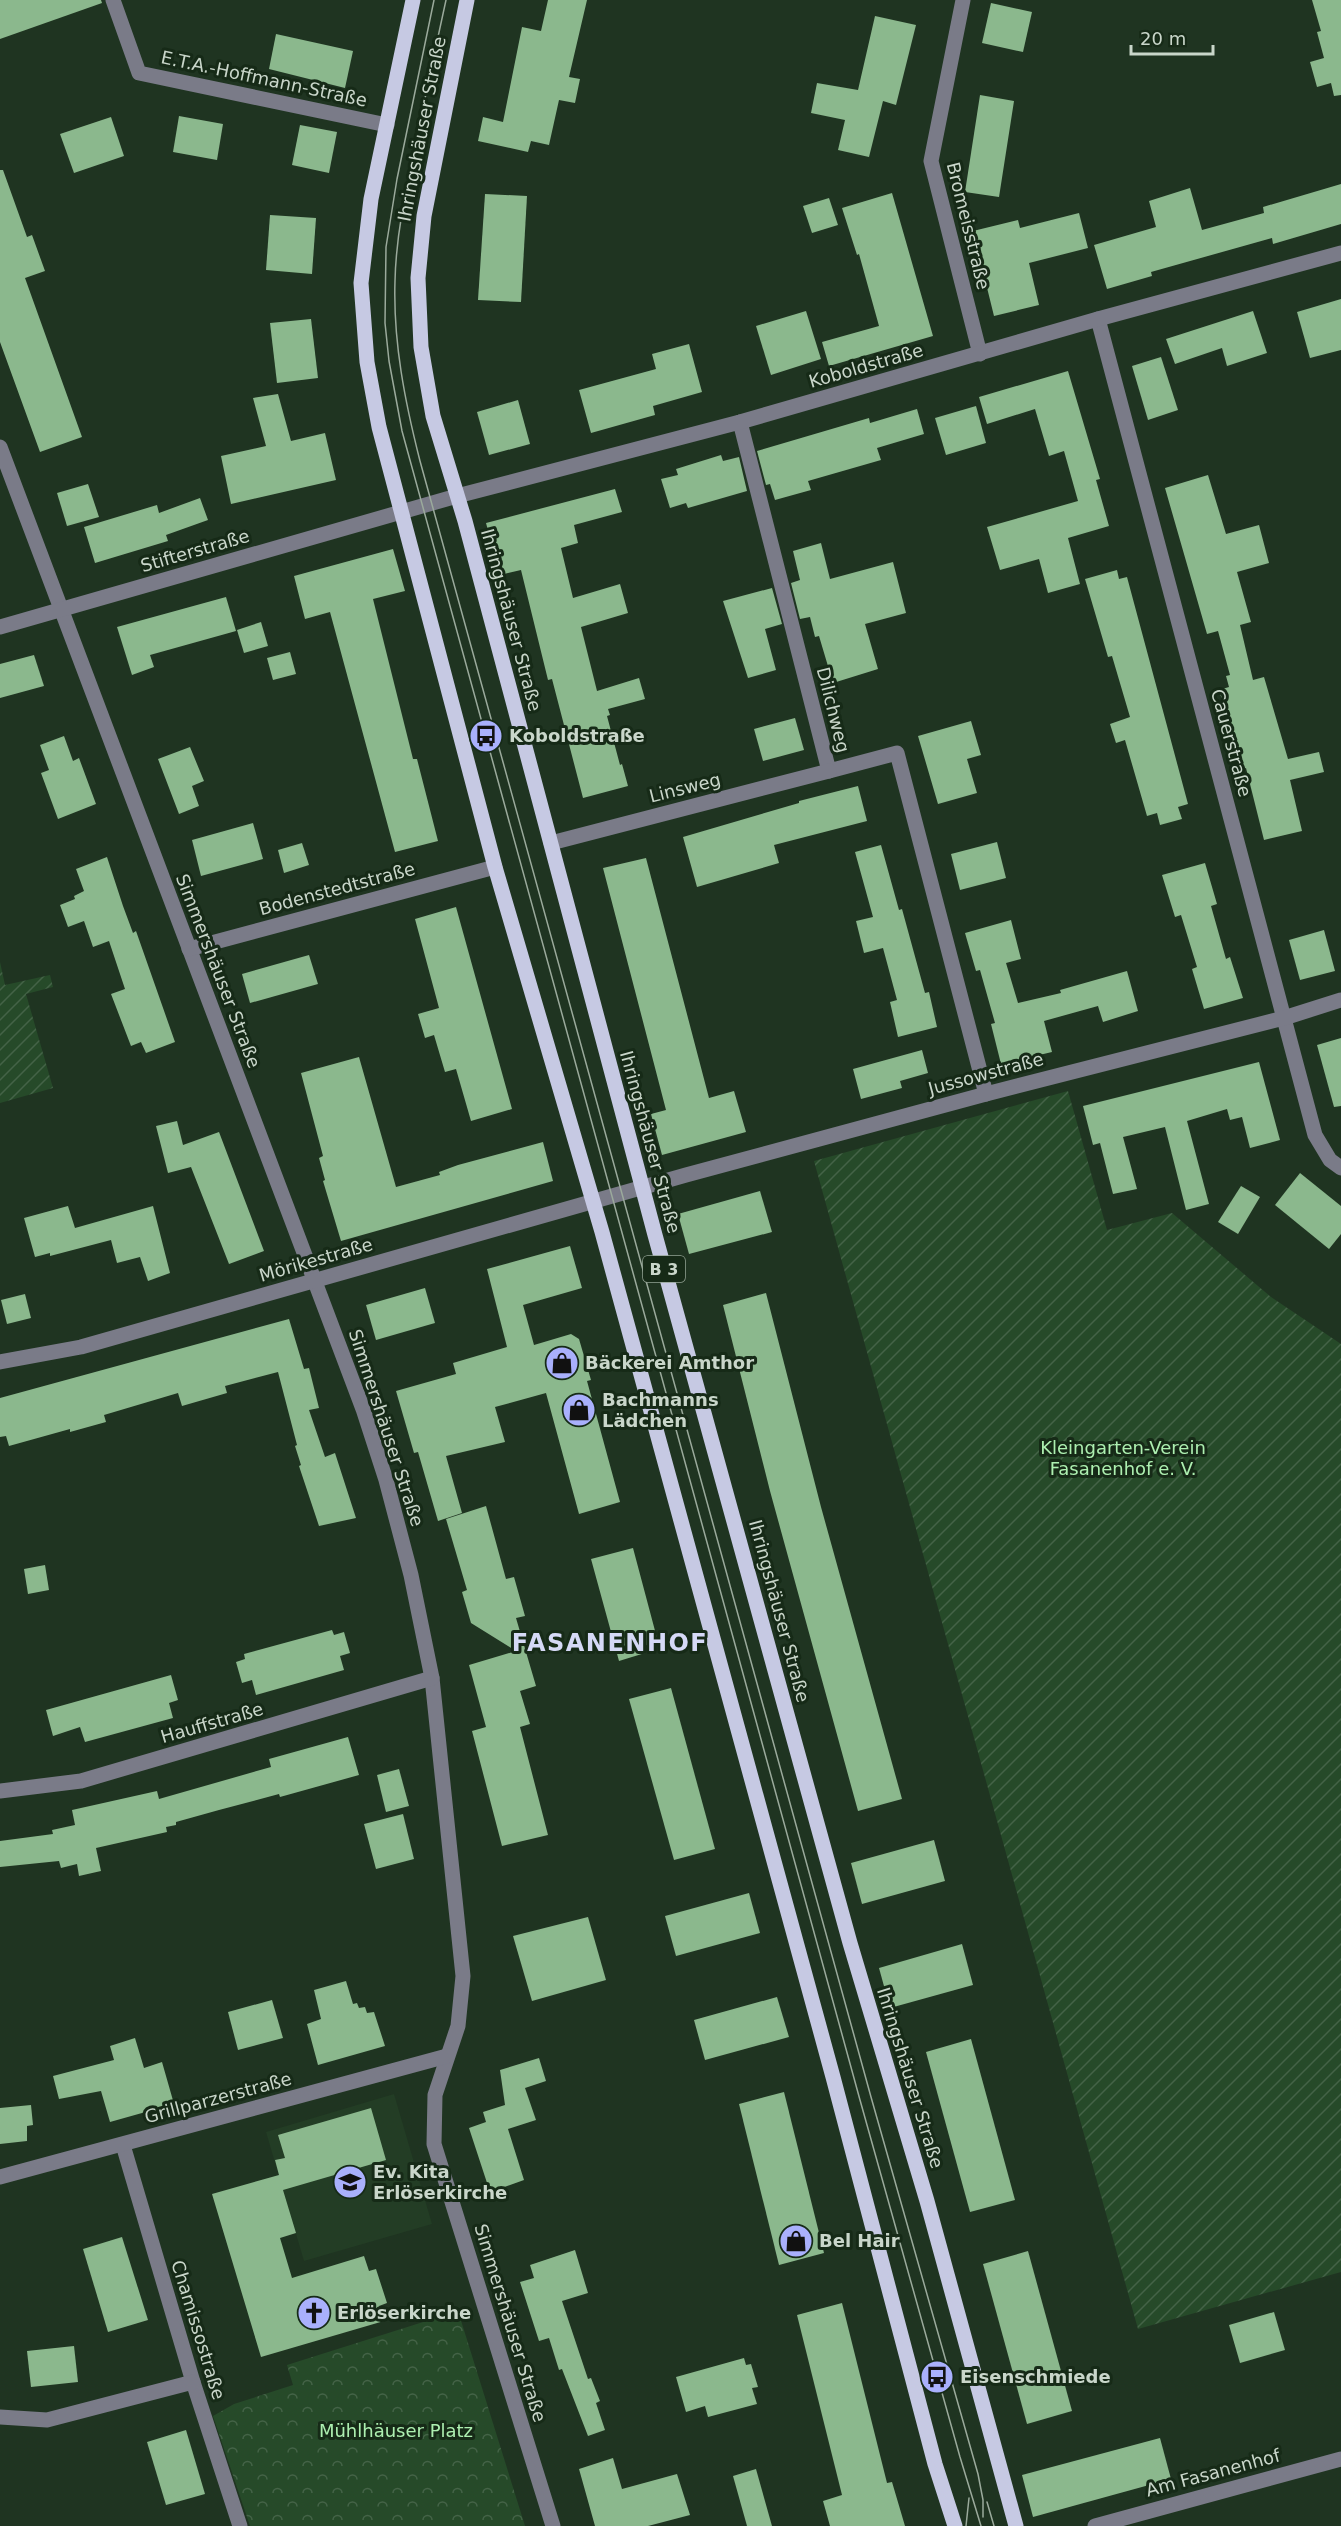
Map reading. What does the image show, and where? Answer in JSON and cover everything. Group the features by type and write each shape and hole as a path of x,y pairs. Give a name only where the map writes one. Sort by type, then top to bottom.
{"main road":[{"name":"Ihringshäuser Straße","path":"413,0 371,199 361,283 367,362 379,427 495,867 593,1202 833,2077 935,2464 955,2526"},
{"name":"Ihringshäuser Straße","path":"467,0 424,216 418,278 421,347 431,405 551,843 642,1188 850,1943 927,2201 1016,2526"}],"street":[{"name":"E.T.A.-Hoffmann-Straße","path":"113,0 139,73 387,125"},
{"name":"Bromeisstraße","path":"963,0 931,161 980,354"},
{"name":"Koboldstraße","path":"400,512 740,422 1098,319 1341,253"},
{"name":"Cauerstraße","path":"1098,319 1315,1135 1330,1160 1341,1168"},
{"name":"Dilichweg","path":"740,422 829,771 897,753 986,1094"},
{"name":"Simmershäuser Straße","path":"0,447 315,1281 363,1410 386,1480 411,1575 432,1678 463,1976 459,2026 435,2095 434,2144 553,2526"},
{"name":"Stifterstraße","path":"0,627 400,512"},
{"name":"Linsweg","path":"551,843 829,771"},
{"name":"Bodenstedtstraße","path":"189,949 495,867"},
{"name":"Jussowstraße","path":"642,1188 986,1094 1284,1018 1341,1000"},
{"name":"Mörikestraße","path":"0,1362 81,1347 315,1281 415,1250 642,1188"},
{"name":"Hauffstraße","path":"0,1791 81,1781 432,1678"},
{"name":"Grillparzerstraße","path":"0,2177 447,2056"},
{"name":"Chamissostraße","path":"123,2145 193,2382 240,2526"},
{"path":"0,2417 46,2420 193,2382"},
{"name":"Am Fasanenhof","path":"1095,2526 1341,2459"}],"shaded area":[{"name":"Ev. Kita Erlöserkirche","path":"394,2094 432,2224 304,2261 266,2132"}],"green space":[{"path":"0,962 5,985 50,975 53,987 26,994 53,1088 0,1103"},
{"name":"Kleingarten-Verein Fasanenhof e. V.","path":"1068,1091 1107,1230 1172,1213 1271,1297 1341,1344 1341,2272 1138,2329 814,1161"},
{"name":"Mühlhäuser Platz","path":"458,2311 525,2526 250,2526 213,2416 234,2404 293,2385 287,2365"}],"building":[{"path":"0,0 101,0 102,3 0,39"},
{"path":"548,0 587,0 569,77 580,79 575,103 559,100 549,145 531,141 528,152 478,141 483,117 503,122 522,27 541,31"},
{"path":"1312,0 1341,0 1341,95 1334,96 1331,83 1317,87 1310,62 1324,58 1317,32 1321,31"},
{"path":"991,3 1032,12 1023,52 982,43"},
{"path":"875,16 916,25 896,105 883,101 869,157 838,150 845,120 811,113 817,83 858,90"},
{"path":"276,34 353,51 345,88 269,69"},
{"path":"980,95 1014,101 999,197 965,192"},
{"path":"179,116 223,124 217,160 173,152"},
{"path":"111,117 124,156 74,173 60,134"},
{"path":"300,125 337,132 329,173 292,165"},
{"path":"0,170 3,170 27,237 32,235 45,271 25,278 82,437 40,452 0,342"},
{"path":"1341,184 1341,224 1273,244 1272,238 1151,272 1152,276 1107,289 1094,245 1156,227 1149,201 1190,188 1202,230 1264,213 1263,207"},
{"path":"892,193 933,336 829,366 822,342 879,326 859,254 857,255 842,208"},
{"path":"485,194 527,196 521,302 478,300"},
{"path":"829,198 838,225 812,233 803,206"},
{"path":"1079,213 1088,248 1029,263 1039,305 994,316 973,231 1018,220 1020,228"},
{"path":"270,215 316,218 312,274 266,270"},
{"path":"1341,299 1341,350 1310,358 1297,312"},
{"path":"806,311 821,359 771,375 756,326"},
{"path":"1253,311 1267,353 1227,366 1222,348 1175,364 1166,339"},
{"path":"311,319 318,378 277,383 270,323"},
{"path":"689,344 702,392 653,406 655,415 591,433 579,390 656,369 652,354"},
{"path":"1161,357 1178,410 1148,420 1132,366"},
{"path":"1068,371 1100,479 1096,480 1109,526 1068,538 1080,584 1048,593 1039,559 1000,570 987,527 1078,501 1064,451 1049,456 1035,409 987,424 979,397"},
{"path":"278,394 291,441 325,433 336,480 231,504 221,456 266,446 253,398"},
{"path":"518,400 530,444 489,455 477,412"},
{"path":"976,406 986,443 946,455 935,418"},
{"path":"917,409 924,434 877,448 881,460 808,481 811,490 775,500 770,484 766,485 757,451 869,418 870,423"},
{"path":"721,455 723,461 739,457 747,491 688,508 686,503 670,508 661,479 678,475 676,469"},
{"path":"1208,475 1226,534 1259,525 1269,563 1237,572 1251,622 1240,625 1253,680 1264,677 1288,759 1319,752 1324,772 1290,780 1302,831 1264,840 1246,768 1243,769 1219,690 1229,687 1226,676 1230,675 1218,631 1207,634 1165,488"},
{"path":"88,484 99,517 67,526 57,493"},
{"path":"615,489 622,512 574,525 578,543 561,548 573,598 620,584 628,613 581,627 597,691 639,678 645,699 608,709 610,715 607,716 628,786 583,798 552,679 548,680 521,570 500,575 486,523"},
{"path":"200,498 208,520 166,535 168,541 95,563 84,527 157,505 159,513"},
{"path":"821,543 830,579 893,562 906,613 865,624 878,669 833,683 819,636 815,637 810,617 800,619 791,583 800,580 793,551"},
{"path":"393,549 405,591 373,599 413,759 417,759 438,841 395,852 330,612 305,619 294,576"},
{"path":"1117,570 1119,579 1127,577 1188,804 1178,807 1182,819 1160,825 1157,813 1147,816 1125,740 1116,743 1110,724 1130,717 1112,656 1108,657 1085,579"},
{"path":"772,588 782,624 765,629 776,670 748,678 723,601"},
{"path":"226,597 236,631 150,655 154,667 132,675 117,627"},
{"path":"261,622 268,646 244,653 237,630"},
{"path":"290,652 296,674 273,680 267,658"},
{"path":"34,655 44,686 0,698 0,664"},
{"path":"795,718 804,750 763,761 754,729"},
{"path":"971,721 981,755 967,759 977,793 938,804 918,736"},
{"path":"64,736 73,761 79,758 96,804 58,819 41,773 49,770 40,745"},
{"path":"190,747 204,781 192,786 199,806 179,814 158,759"},
{"path":"858,786 867,821 774,845 779,863 697,887 683,837 799,803 799,801"},
{"path":"253,823 263,859 201,876 192,840"},
{"path":"997,842 1006,878 960,890 951,854"},
{"path":"302,843 309,865 284,873 278,850"},
{"path":"881,845 899,910 902,909 925,993 929,992 937,1027 898,1037 890,1002 897,1000 883,948 864,953 856,921 873,917 855,852"},
{"path":"107,857 123,906 133,933 136,931 175,1042 146,1053 141,1042 131,1046 111,994 125,989 109,941 93,947 84,921 68,927 60,905 75,899 74,896 84,891 76,869"},
{"path":"646,858 709,1098 734,1091 746,1132 662,1155 651,1114 666,1110 603,868"},
{"path":"1205,863 1217,904 1211,906 1226,959 1230,957 1243,998 1204,1009 1192,969 1197,967 1181,915 1175,917 1162,875"},
{"path":"456,907 512,1109 471,1121 456,1069 445,1072 434,1035 425,1038 418,1014 439,1008 415,919"},
{"path":"1011,920 1021,959 1006,963 1018,1003 1061,993 1060,990 1127,971 1138,1011 1103,1022 1098,1006 1044,1021 1052,1052 1001,1064 991,1024 995,1023 980,970 976,971 965,933"},
{"path":"1324,930 1335,971 1300,980 1289,940"},
{"path":"309,955 318,984 250,1003 242,974"},
{"path":"1341,1038 1341,1106 1334,1107 1317,1045"},
{"path":"922,1050 928,1073 900,1081 902,1088 861,1099 853,1069"},
{"path":"359,1057 396,1187 440,1175 439,1172 458,1165 543,1142 553,1181 341,1241 323,1181 325,1180 319,1158 323,1156 301,1073"},
{"path":"1259,1062 1280,1140 1250,1148 1242,1117 1230,1120 1227,1109 1187,1121 1209,1204 1186,1210 1165,1127 1123,1137 1137,1189 1113,1194 1100,1143 1093,1145 1083,1106"},
{"path":"177,1121 183,1145 219,1132 264,1251 229,1264 191,1167 168,1173 156,1126"},
{"path":"1300,1173 1341,1206 1341,1234 1329,1249 1275,1205"},
{"path":"1241,1186 1260,1197 1238,1234 1218,1222"},
{"path":"760,1191 772,1232 689,1254 678,1214"},
{"path":"68,1206 75,1228 153,1206 170,1273 148,1281 140,1257 117,1263 111,1240 50,1256 50,1253 35,1257 24,1218"},
{"path":"570,1246 582,1288 523,1305 534,1345 571,1334 579,1339 591,1380 587,1381 620,1502 579,1514 546,1393 495,1407 505,1442 446,1456 462,1513 438,1521 418,1452 414,1453 396,1391 456,1374 453,1363 507,1347 487,1269"},
{"path":"425,1288 435,1323 376,1340 366,1305"},
{"path":"766,1293 821,1507 902,1799 858,1811 770,1491 723,1305"},
{"path":"25,1294 31,1318 7,1324 1,1300"},
{"path":"289,1319 304,1369 309,1368 319,1408 309,1410 325,1457 335,1453 356,1518 319,1526 299,1466 301,1465 295,1446 297,1445 278,1372 225,1386 227,1393 182,1406 178,1393 104,1415 106,1422 70,1432 70,1429 9,1446 6,1436 0,1437 0,1398"},
{"path":"486,1506 506,1579 514,1577 525,1616 516,1618 536,1686 520,1691 530,1724 520,1727 548,1835 502,1846 472,1731 486,1727 469,1665 516,1651 471,1623 462,1592 467,1590 446,1519"},
{"path":"633,1548 658,1642 643,1646 645,1653 619,1661 591,1559"},
{"path":"45,1565 49,1590 28,1594 24,1569"},
{"path":"332,1630 334,1635 344,1632 350,1653 340,1656 344,1670 256,1695 252,1680 242,1683 236,1662 245,1659 244,1654"},
{"path":"171,1675 178,1700 169,1703 173,1718 85,1742 80,1727 53,1736 46,1710"},
{"path":"671,1688 715,1849 674,1860 629,1699"},
{"path":"348,1737 359,1775 280,1797 279,1794 219,1810 176,1822 176,1825 166,1827 167,1832 96,1848 101,1871 79,1876 77,1864 61,1868 59,1861 0,1867 0,1841 53,1834 52,1830 75,1825 72,1810 157,1791 159,1799 271,1767 269,1759"},
{"path":"399,1769 409,1806 386,1812 377,1775"},
{"path":"403,1814 414,1859 376,1869 364,1824"},
{"path":"934,1840 945,1881 862,1904 851,1863"},
{"path":"749,1893 760,1933 676,1956 665,1916"},
{"path":"588,1917 606,1980 532,2001 513,1936"},
{"path":"962,1944 973,1985 890,2008 879,1968"},
{"path":"346,1981 353,2004 357,2003 359,2008 365,2007 367,2013 374,2012 385,2046 318,2065 307,2024 321,2019 314,1990"},
{"path":"777,1997 789,2037 705,2060 694,2020"},
{"path":"272,2000 283,2038 238,2050 228,2012"},
{"path":"135,2038 144,2068 162,2062 174,2104 110,2122 101,2091 59,2099 53,2076 114,2060 110,2046"},
{"path":"971,2039 1015,2200 970,2212 926,2052"},
{"path":"539,2058 546,2081 525,2088 536,2120 508,2129 524,2180 490,2192 469,2128 486,2122 483,2112 505,2105 500,2070"},
{"path":"784,2092 824,2253 779,2265 739,2104"},
{"path":"31,2105 33,2125 27,2126 27,2141 0,2144 0,2108"},
{"path":"371,2108 386,2160 283,2190 296,2233 280,2238 292,2278 364,2256 369,2271 376,2269 387,2303 379,2306 384,2321 261,2357 212,2194 279,2175 275,2160 285,2158 278,2135"},
{"path":"122,2237 148,2320 108,2332 83,2249"},
{"path":"575,2250 588,2293 562,2301 588,2379 591,2378 600,2401 596,2403 605,2430 588,2436 562,2369 559,2370 549,2338 539,2341 520,2282 534,2278 530,2265"},
{"path":"1028,2251 1072,2411 1027,2424 983,2264"},
{"path":"842,2303 887,2483 892,2482 905,2526 830,2526 823,2501 842,2495 797,2315"},
{"path":"1274,2312 1285,2350 1240,2363 1229,2325"},
{"path":"74,2346 78,2382 31,2387 27,2351"},
{"path":"744,2358 746,2365 751,2364 758,2387 752,2388 757,2404 708,2417 705,2406 686,2412 676,2377"},
{"path":"186,2430 205,2494 166,2505 147,2442"},
{"path":"1160,2438 1171,2479 1033,2517 1022,2475"},
{"path":"613,2458 622,2489 677,2474 690,2515 648,2526 595,2526 579,2469"},
{"path":"756,2469 772,2526 747,2526 733,2476"}],"tram line":[{"path":"434,0 397,179 386,247 385,323 389,361 402,431 860,2100 981,2526"},
{"path":"446,0 406,191 396,263 396,327 409,417 871,2097 978,2474 983,2500 983,2517"},
{"path":"966,2526 969,2498"},
{"path":"987,2502 994,2526"}],"place":[{"name":"Koboldstraße","path":"486,736"},
{"name":"Bäckerei Amthor","path":"562,1363"},
{"name":"Bachmanns Lädchen","path":"579,1410"},
{"name":"Ev. Kita Erlöserkirche","path":"350,2182"},
{"name":"Bel Hair","path":"796,2241"},
{"name":"Erlöserkirche","path":"314,2313"},
{"name":"Eisenschmiede","path":"937,2377"}],"district":[{"name":"FASANENHOF","path":"610,1643"}]}
